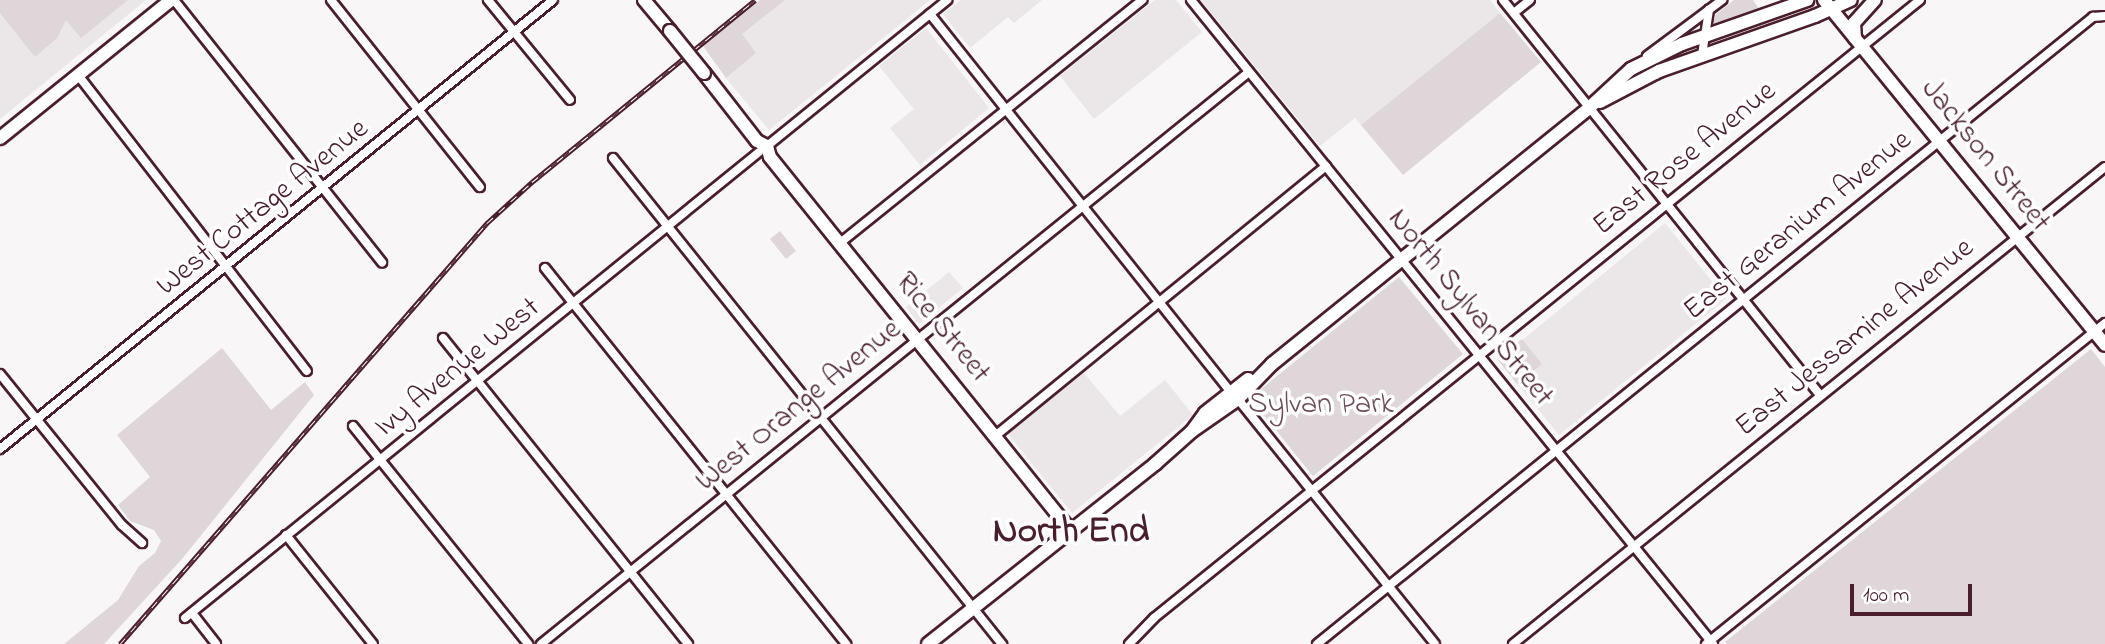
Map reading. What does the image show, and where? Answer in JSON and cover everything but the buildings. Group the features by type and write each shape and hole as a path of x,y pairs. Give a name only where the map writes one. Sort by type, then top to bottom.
{"main road":[{"path":"0,138 172,0"},
{"name":"Rice Street","path":"644,0 1071,532"},
{"path":"928,644 1071,532 1234,395 1261,368 1272,364 1401,260 1590,107 1631,69 1704,36 1807,0"},
{"path":"1590,107 1639,80 1827,5 1851,0"},
{"path":"1859,43 1854,23 1875,0"},
{"name":"Jackson Street","path":"1827,5 2105,345"}],"street":[{"path":"172,0 382,261"},
{"path":"331,0 480,187"},
{"path":"488,0 570,100"},
{"name":"West Cottage Avenue","path":"0,449 553,0"},
{"name":"Ivy Avenue West","path":"216,644 188,616 947,0"},
{"path":"841,243 1142,0"},
{"name":"North Sylvan Street","path":"1191,0 1710,643"},
{"path":"1503,0 1820,395"},
{"path":"1515,12 1530,0"},
{"path":"1631,69 1699,14 1722,0"},
{"name":"East Rose Avenue","path":"1129,644 1154,618 1666,204 1859,43 1920,0"},
{"path":"1702,55 1709,10"},
{"path":"930,14 1435,644"},
{"name":"East Geranium Avenue","path":"1317,644 2093,17 2104,16"},
{"name":"West Orange Avenue","path":"541,644 1249,72"},
{"path":"78,75 307,371"},
{"path":"613,159 1002,644"},
{"path":"995,436 1326,166"},
{"name":"East Jessamine Avenue","path":"1513,644 2105,167"},
{"path":"545,268 846,644"},
{"path":"1710,643 2105,323"},
{"path":"443,338 688,644"},
{"path":"0,374 121,525 142,542"},
{"path":"353,426 528,644"},
{"path":"286,535 373,644"}],"shaded area":[{"path":"0,0 146,0 0,119"},
{"path":"785,0 930,0 769,130 726,78 756,53 741,34"},
{"path":"961,0 1042,0 1014,23 1008,17 970,48 943,14"},
{"path":"1155,0 1176,0 1202,32 1094,119 1060,76"},
{"path":"1201,0 1490,0 1500,13 1361,125 1355,118 1320,146"},
{"path":"926,28 989,108 920,165 890,128 914,109 879,66"},
{"path":"1665,223 1726,299 1559,435 1498,360"},
{"path":"949,272 963,288 919,324 906,307"},
{"path":"1084,373 1120,416 1165,380 1193,415 1072,513 1008,434"}],"green space":[{"path":"0,0 128,0 81,38 66,20 57,38 35,57 0,13"},
{"path":"760,0 785,0 742,34 756,53 726,78 703,46"},
{"path":"1734,0 1753,0 1761,12 1711,27 1713,17"},
{"path":"1500,13 1541,62 1403,175 1361,125"},
{"path":"780,231 796,251 786,259 770,239"},
{"name":"Sylvan Park","path":"1399,277 1463,354 1313,476 1250,398"},
{"path":"1522,339 1542,364 1517,384 1497,359"},
{"path":"222,348 271,410 305,382 314,395 182,559 104,644 64,644 118,600 139,566 155,553 161,541 154,530 130,521 118,505 150,477 117,435"},
{"path":"2091,349 2105,367 2105,644 1725,642"}],"railway":[{"path":"120,644 487,223 532,182 755,0"}],"district":[{"name":"North End","path":"1071,532"}]}
